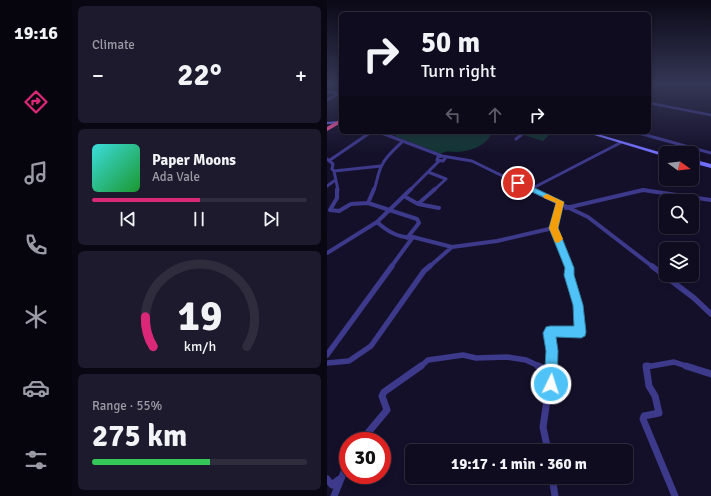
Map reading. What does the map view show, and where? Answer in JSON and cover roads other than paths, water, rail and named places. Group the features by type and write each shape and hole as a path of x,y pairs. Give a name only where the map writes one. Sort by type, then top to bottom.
{"highway":[{"path":"327,128 339,121"}],"street":[{"path":"667,107 711,115"},
{"path":"327,122 339,121"},
{"path":"368,134 329,159 333,164 332,169 334,171 334,182 338,186 339,194 330,210 335,212 345,210 351,204 368,203 391,210 419,221 407,238"},
{"path":"384,134 445,159"},
{"path":"516,139 522,134"},
{"path":"593,134 659,154"},
{"path":"600,134 621,142 659,151"},
{"path":"642,134 711,153"},
{"path":"368,203 379,178 381,166 387,157 403,141"},
{"path":"531,189 621,142"},
{"path":"433,153 438,160"},
{"path":"327,252 377,222 391,210 438,160 454,158 472,161 560,202 566,208 589,217 694,298 711,314"},
{"path":"434,166 445,159"},
{"path":"699,164 711,168"},
{"path":"334,171 381,166"},
{"path":"418,204 446,179 428,172"},
{"path":"327,186 334,182"},
{"path":"566,208 643,190 711,200"},
{"path":"404,196 418,204 439,208"},
{"path":"547,444 543,427 552,372 550,332 581,332 578,305 569,275 570,268 553,228 560,202"},
{"path":"327,213 333,205"},
{"path":"377,222 388,232 407,238 413,237 439,246 497,241 553,228"},
{"path":"327,355 413,237"},
{"path":"327,363 349,361 371,346 424,271 452,246"},
{"path":"369,432 387,410 382,396 384,392 410,375 428,360 463,355 476,358 497,356 526,360 552,372"},
{"path":"675,496 643,420 644,416 659,413 655,396 649,386 645,366 674,362 711,374"},
{"path":"327,480 332,485 339,480"},
{"path":"334,496 339,482"},
{"path":"553,484 555,496"}]}
